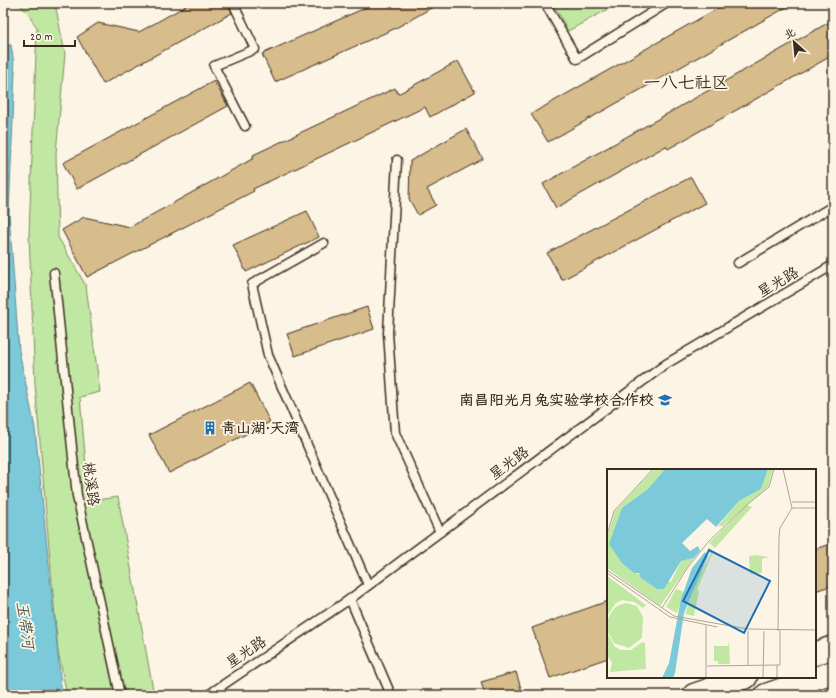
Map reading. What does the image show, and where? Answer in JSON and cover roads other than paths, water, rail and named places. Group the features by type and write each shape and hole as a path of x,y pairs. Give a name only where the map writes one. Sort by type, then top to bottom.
{"main road":[{"path":"816,654 833,647"},
{"path":"816,678 833,672"},
{"path":"694,695 743,678"},
{"path":"766,695 816,678"}],"lane":[{"path":"233,3 255,49 214,66 245,126"},
{"path":"545,3 577,59 667,3"},
{"path":"397,160 388,333 395,433 440,532"},
{"path":"738,263 833,206"},
{"path":"324,244 252,284 268,355 368,585"},
{"name":"星光路","path":"208,695 350,599 666,364 833,265"},
{"name":"桃溪路","path":"54,273 77,496 120,695"},
{"path":"350,599 392,695"}],"water":[{"name":"玉带河","path":"3,45 11,45 15,71 9,213 19,351 35,428 62,695 3,695"}],"place":[{"name":"南昌阳光月兔实验学校合作校","path":"665,400"},
{"name":"青山湖·天湾","path":"210,428"}],"district":[{"name":"一八七社区","path":"686,82"}]}
